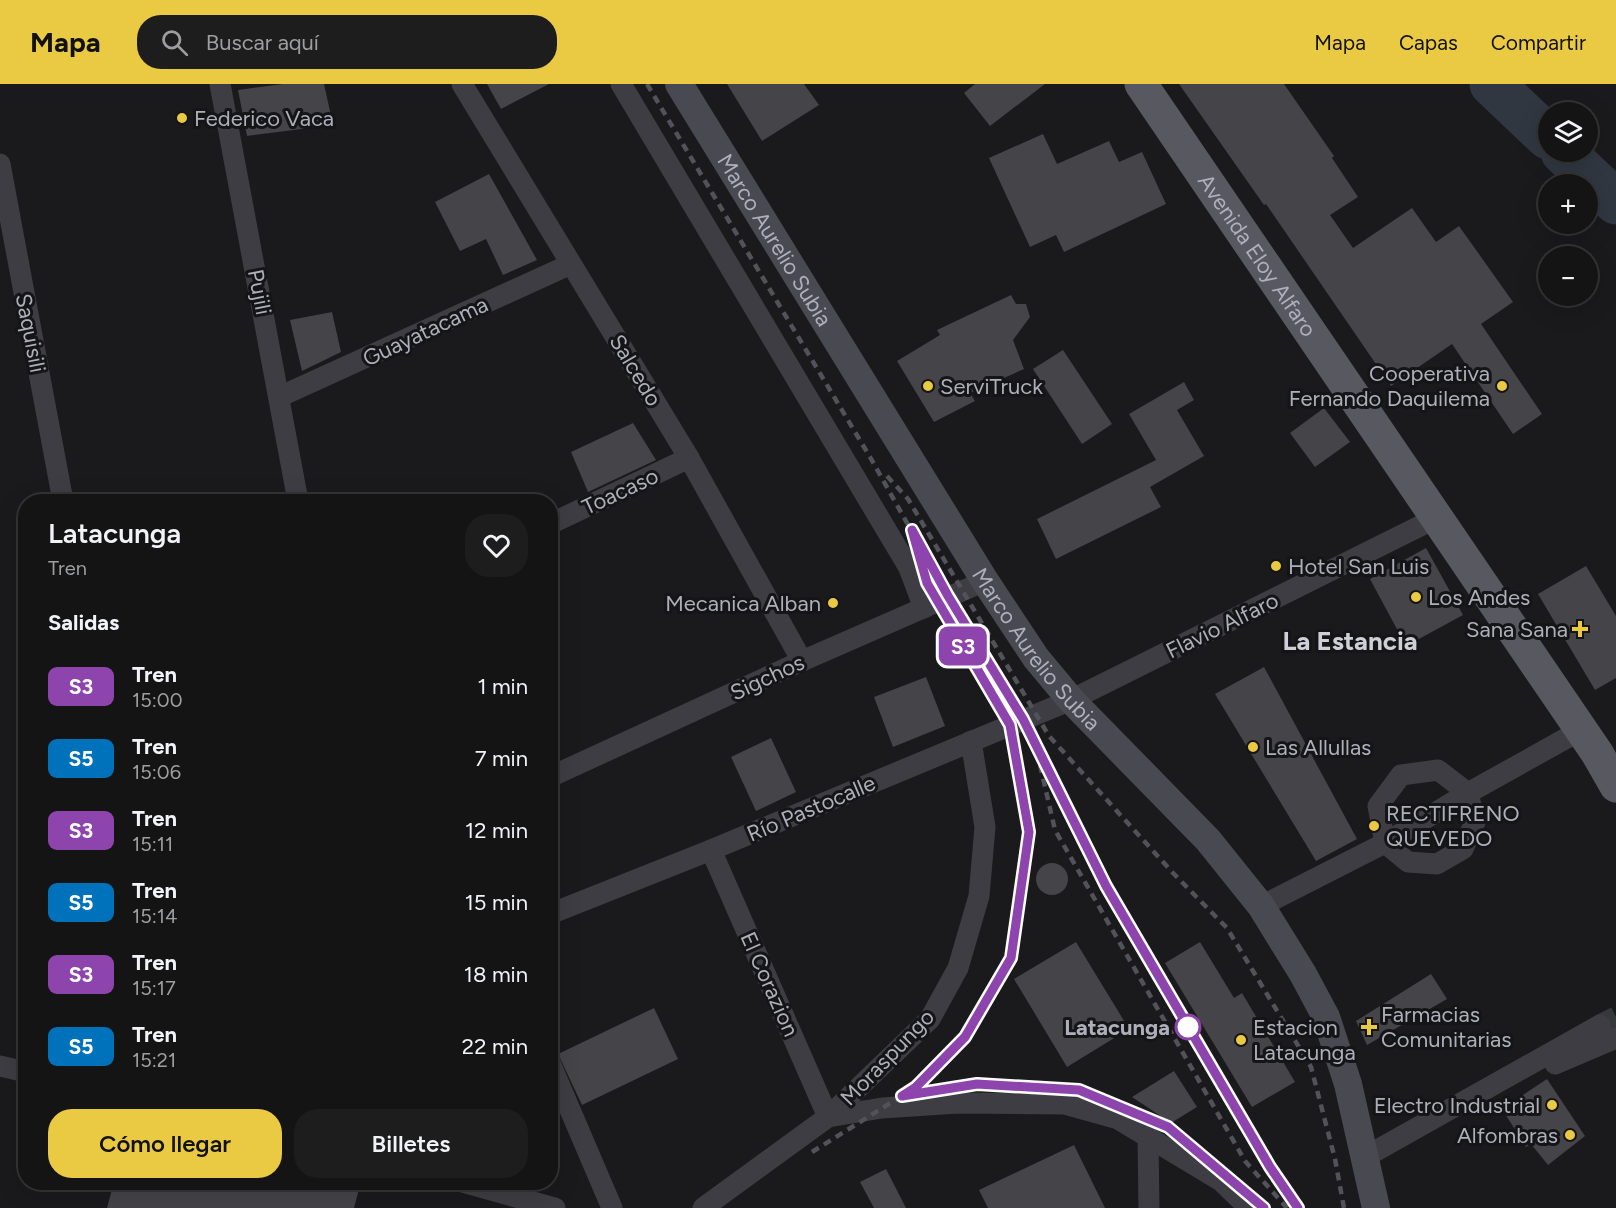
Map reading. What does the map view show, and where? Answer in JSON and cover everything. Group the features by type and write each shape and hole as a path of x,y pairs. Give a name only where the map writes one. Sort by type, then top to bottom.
{"main road":[{"name":"Avenida Eloy Alfaro","path":"1141,84 1598,749 1616,786"}],"street":[{"name":"Pujili","path":"220,84 297,494"},
{"name":"Salcedo","path":"462,84 689,458 802,661"},
{"path":"621,84 909,568 924,608"},
{"name":"Marco Aurelio Subia","path":"679,84 985,581 1036,658 1071,700 1208,840 1260,906 1326,1017 1348,1084 1376,1208"},
{"name":"Saquisili","path":"0,164 62,494"},
{"name":"Guayatacama","path":"279,397 571,264"},
{"name":"Toacaso","path":"558,520 689,458"},
{"name":"Flavio Alfaro","path":"1071,700 1438,518"},
{"name":"Sigchos","path":"558,773 802,661 985,581"},
{"name":"Río Pastocalle","path":"558,911 711,850 1071,700"},
{"name":"Moraspungo","path":"703,1208 828,1117 930,1019 958,968 979,896 985,827 971,741"},
{"path":"1260,906 1385,843 1468,793 1598,749"},
{"path":"1438,770 1468,793 1475,822 1462,849 1437,864 1408,862 1385,843 1378,806 1401,775 1438,770"},
{"name":"El Corazion","path":"711,850 828,1117"},
{"path":"1365,1158 1456,1108 1608,1032"},
{"path":"0,1066 18,1070"},
{"path":"558,1083 612,1208"},
{"path":"828,1117 882,1108 958,1103 1064,1104 1118,1119 1221,1181 1248,1208"},
{"path":"1148,1138 1149,1208"},
{"path":"491,1190 555,1208"}],"building":[{"path":"283,84 324,84 333,125 247,136 238,90"},
{"path":"487,84 549,84 501,109"},
{"path":"727,84 804,84 819,105 762,141"},
{"path":"975,84 1045,84 990,126 964,93"},
{"path":"1179,84 1284,84 1334,156 1332,158 1358,197 1330,215 1353,248 1412,208 1436,242 1459,226 1513,302 1481,324 1542,414 1513,434 1452,344 1391,386 1266,204 1264,205"},
{"path":"1043,134 1057,164 1109,141 1119,162 1142,152 1166,204 1064,252 1056,235 1030,247 989,158"},
{"path":"489,174 537,260 503,275 486,239 460,251 435,202"},
{"path":"1011,295 1016,304 1026,304 1030,317 1013,340 1024,369 970,393 975,401 934,422 897,361 940,335 937,330"},
{"path":"332,312 341,352 302,371 290,320"},
{"path":"1063,350 1112,424 1082,444 1033,369"},
{"path":"1184,382 1194,400 1177,410 1204,456 1150,487 1161,507 1056,559 1037,519 1156,460 1129,414"},
{"path":"1324,408 1350,442 1315,467 1290,433"},
{"path":"633,423 656,460 588,492 571,452"},
{"name":"Los Andes","path":"1426,548 1463,615 1406,646 1370,579"},
{"path":"1586,566 1616,616 1616,678 1595,690 1538,594"},
{"path":"1264,667 1357,839 1316,861 1215,694"},
{"path":"926,677 945,726 893,747 874,697"},
{"path":"771,738 796,792 756,811 731,757"},
{"path":"1052,863 1064,867 1068,879 1064,891 1052,895 1040,891 1036,879 1040,867"},
{"path":"1076,942 1129,1029 1067,1067 1014,979"},
{"name":"Estacion Latacunga","path":"1200,942 1234,998 1242,993 1295,1082 1252,1107 1165,963"},
{"path":"1431,974 1447,999 1367,1045 1356,1021"},
{"path":"654,1008 678,1059 582,1105 558,1054"},
{"path":"1174,1071 1197,1107 1171,1123 1132,1097"},
{"path":"1547,1079 1585,1136 1548,1165 1531,1144 1526,1147 1502,1109"},
{"path":"1074,1145 1105,1208 988,1208 979,1190"},
{"path":"886,1169 906,1208 874,1208 860,1182"},
{"path":"112,1190 359,1190 354,1208 107,1208"}],"waterway":[{"path":"1492,84 1538,128"},
{"path":"1574,162 1616,202"}],"tunnel":[{"path":"1600,1025 1616,1017"}],"railway":[{"path":"647,84 870,457 948,596 1023,719 1106,886 1270,1167 1298,1208"},
{"path":"887,476 908,499 1049,736 1173,873 1227,928 1311,1067 1335,1159 1344,1208"},
{"path":"812,1152 916,1087 965,1037 1011,958 1029,832 1010,725 936,602 927,583 918,551"},
{"path":"1040,765 1055,830 1245,1161 1287,1208"},
{"path":"908,1095 977,1084 1079,1090 1168,1127 1264,1208"}],"train":[{"name":"S3","path":"1264,1208 1168,1127 1079,1090 977,1084 902,1096 916,1087 965,1037 1011,958 1029,832 1010,725 936,602 927,583 912,530 948,596 1023,719 1106,886 1270,1167 1298,1208"}],"place":[{"name":"Federico Vaca","path":"182,118"},
{"name":"ServiTruck","path":"928,386"},
{"name":"Cooperativa Fernando Daquilema","path":"1502,386"},
{"name":"Hotel San Luis","path":"1276,566"},
{"name":"Los Andes","path":"1416,597"},
{"name":"Mecanica Alban","path":"833,603"},
{"name":"Sana Sana","path":"1580,629"},
{"name":"Las Allullas","path":"1253,747"},
{"name":"RECTIFRENO QUEVEDO","path":"1374,826"},
{"name":"Latacunga","path":"1188,1027"},
{"name":"Farmacias Comunitarias","path":"1369,1027"},
{"name":"Estacion Latacunga","path":"1241,1040"},
{"name":"Electro Industrial","path":"1552,1105"},
{"name":"Alfombras","path":"1570,1135"}],"district":[{"name":"La Estancia","path":"1350,641"}]}
